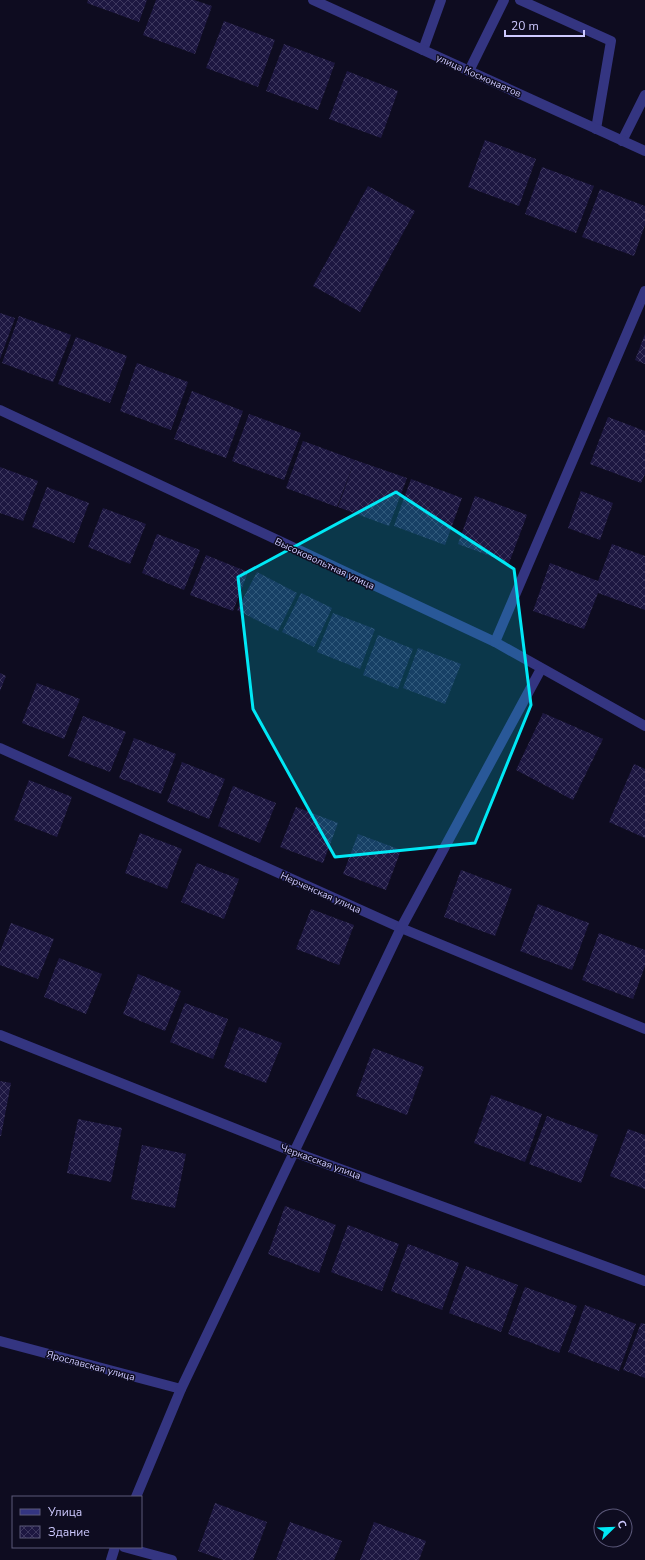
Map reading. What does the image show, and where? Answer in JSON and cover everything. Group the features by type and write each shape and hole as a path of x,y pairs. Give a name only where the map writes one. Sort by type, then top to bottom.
{"street":[{"name":"улица Космонавтов","path":"312,0 645,151"},
{"path":"423,50 441,0"},
{"path":"469,71 504,0"},
{"path":"520,0 611,41 596,129"},
{"path":"622,141 645,95"},
{"path":"494,642 645,291"},
{"name":"Высоковольтная улица","path":"0,410 494,642 645,726"},
{"path":"136,1496 181,1389 401,928 542,669"},
{"name":"Нерченская улица","path":"0,748 401,928 645,1029"},
{"name":"Черкасская улица","path":"0,1035 294,1152 645,1281"},
{"name":"Ярославская улица","path":"0,1341 181,1389"},
{"path":"111,1560 115,1548"},
{"path":"128,1548 172,1560"}],"highlighted area":[{"path":"396,492 514,569 531,705 475,843 335,857 253,709 238,577"}],"building":[{"path":"88,0 147,0 139,22 87,3"},
{"path":"156,0 194,0 212,6 195,54 143,35"},
{"path":"224,21 275,40 258,87 206,68"},
{"path":"284,44 335,63 318,110 266,91"},
{"path":"347,71 398,91 381,138 329,119"},
{"path":"485,140 536,159 519,206 468,187"},
{"path":"542,167 594,186 576,233 525,214"},
{"path":"368,186 415,211 360,312 313,286"},
{"path":"600,189 645,206 645,225 634,256 582,237"},
{"path":"0,313 15,318 0,359"},
{"path":"19,316 71,335 53,382 2,363"},
{"path":"645,334 645,364 635,360"},
{"path":"76,337 127,356 110,403 58,384"},
{"path":"137,363 188,382 171,430 120,411"},
{"path":"192,391 243,411 226,458 174,439"},
{"path":"249,414 301,433 284,480 232,461"},
{"path":"608,417 645,431 645,474 641,483 590,464"},
{"path":"303,441 355,460 337,507 286,488"},
{"path":"355,460 407,478 389,526 338,507"},
{"path":"0,467 38,481 23,521 0,513"},
{"path":"411,479 462,498 445,545 394,526"},
{"path":"47,487 89,503 74,543 32,527"},
{"path":"581,491 613,503 600,540 568,528"},
{"path":"475,496 527,515 509,563 458,544"},
{"path":"103,508 146,524 130,564 88,547"},
{"path":"157,534 200,550 184,590 142,573"},
{"path":"612,544 645,556 645,610 598,593 584,629 533,611 550,563 598,581"},
{"path":"206,555 248,572 233,611 190,595"},
{"path":"257,572 297,593 278,631 237,610"},
{"path":"301,593 332,608 314,647 282,632"},
{"path":"333,613 375,629 360,669 317,652"},
{"path":"378,635 413,649 398,689 363,675"},
{"path":"418,648 461,664 445,704 403,688"},
{"path":"0,673 6,676 0,691"},
{"path":"37,683 80,699 64,739 22,723"},
{"path":"543,713 603,739 573,800 516,770"},
{"path":"83,716 126,732 110,772 68,756"},
{"path":"134,738 176,754 161,794 119,778"},
{"path":"182,762 225,779 209,819 167,802"},
{"path":"634,764 645,769 645,838 609,822"},
{"path":"29,780 72,797 57,837 14,820"},
{"path":"233,786 276,803 260,843 218,826"},
{"path":"296,807 338,823 323,863 280,847"},
{"path":"140,833 182,849 167,889 125,873"},
{"path":"358,834 401,850 386,890 343,874"},
{"path":"197,863 239,879 224,919 181,902"},
{"path":"461,870 512,889 495,936 444,917"},
{"path":"538,904 589,923 572,970 520,951"},
{"path":"311,909 354,925 339,965 296,949"},
{"path":"11,923 54,939 38,979 0,965 0,952"},
{"path":"599,933 645,950 645,966 633,999 582,980"},
{"path":"59,958 102,974 86,1014 44,997"},
{"path":"138,974 181,991 165,1031 123,1014"},
{"path":"185,1003 228,1019 213,1059 170,1042"},
{"path":"239,1027 282,1043 266,1083 224,1067"},
{"path":"373,1048 424,1067 407,1115 356,1096"},
{"path":"0,1081 11,1083 1,1136 0,1136"},
{"path":"491,1095 542,1114 525,1162 474,1143"},
{"path":"547,1116 598,1135 581,1183 529,1164"},
{"path":"78,1119 122,1128 111,1182 67,1173"},
{"path":"628,1129 645,1135 645,1189 610,1176"},
{"path":"142,1145 186,1154 175,1208 131,1199"},
{"path":"285,1206 336,1225 319,1273 268,1254"},
{"path":"348,1225 399,1244 382,1291 331,1272"},
{"path":"408,1244 459,1263 442,1310 391,1291"},
{"path":"466,1266 518,1285 501,1332 449,1313"},
{"path":"525,1287 577,1306 559,1353 508,1334"},
{"path":"585,1305 636,1324 619,1371 568,1352"},
{"path":"641,1323 645,1324 645,1378 623,1370"},
{"path":"215,1503 267,1522 253,1560 223,1560 198,1551"},
{"path":"290,1522 342,1541 334,1560 276,1560"},
{"path":"374,1522 426,1541 419,1560 360,1560"}]}
